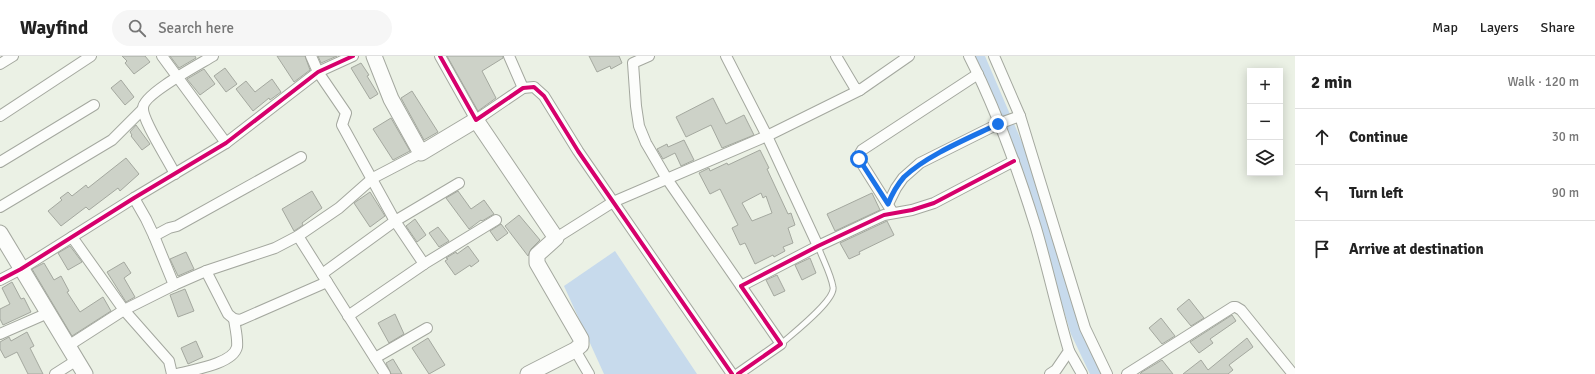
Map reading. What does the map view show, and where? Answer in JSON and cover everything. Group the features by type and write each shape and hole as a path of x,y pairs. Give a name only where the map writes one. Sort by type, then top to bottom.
{"main road":[{"path":"374,56 391,99 421,153 476,120 556,238 537,255 537,263 581,339 581,345 575,350 528,374"},
{"path":"0,233 85,374"}],"street":[{"path":"0,64 13,56"},
{"path":"0,116 91,56"},
{"path":"162,56 226,143"},
{"path":"0,207 112,140 143,108 144,103 150,97 178,77 213,56"},
{"path":"311,56 318,72 346,113 342,125 373,178 395,221 424,264"},
{"path":"0,280 22,269 134,198 226,143 318,72 353,56"},
{"path":"440,56 476,120 523,88 534,88 544,96 578,151 732,374"},
{"path":"509,56 523,88"},
{"path":"649,56 632,60 639,126 646,143 667,179 781,344 738,374"},
{"path":"726,56 767,136 818,246"},
{"path":"836,56 855,88 860,90"},
{"path":"556,238 613,202 767,136 860,90 910,56"},
{"path":"969,56 1014,161 1036,230 1069,351 1082,374"},
{"path":"994,56 1018,117 1085,328 1108,374"},
{"path":"893,213 859,159 859,155 862,150 978,74"},
{"path":"0,162 94,105"},
{"path":"143,108 148,123 175,174"},
{"path":"888,204 903,178 920,163 999,123 1018,117"},
{"path":"68,346 124,310 174,285 206,271 275,248 298,236 339,208 373,178 421,153"},
{"path":"154,236 169,228 177,226 301,158"},
{"path":"741,286 818,246 884,215 912,210 934,203 1014,161"},
{"path":"206,271 224,309 234,319 240,320 254,315 325,278 395,221 459,183"},
{"path":"134,198 154,236 174,285"},
{"path":"348,316 424,264 496,220"},
{"path":"298,236 385,374"},
{"path":"72,237 124,310 168,361 172,374"},
{"path":"1127,374 1233,307 1241,310 1293,370"},
{"path":"0,334 48,313"},
{"path":"177,374 223,362 232,356 237,348 234,319"},
{"path":"375,358 427,328"},
{"path":"575,350 590,374"},
{"path":"1050,374 1056,370 1069,351"},
{"path":"56,374 76,360"}],"lane":[{"path":"781,344 825,305 831,297 834,288 818,246"}],"water":[{"path":"615,251 697,374 604,374 564,286"}],"building":[{"path":"122,56 145,56 150,62 134,74 125,63 127,61"},
{"path":"170,56 195,56 196,58 179,68"},
{"path":"277,56 305,56 310,70 294,82"},
{"path":"318,56 337,56 321,63"},
{"path":"447,56 503,56 503,58 482,71 496,98 478,111"},
{"path":"589,56 619,56 622,63 611,69 610,66 597,72"},
{"path":"361,63 369,75 367,76 378,94 370,99 351,68"},
{"path":"225,68 237,84 226,92 214,76"},
{"path":"204,69 215,84 200,95 187,79"},
{"path":"272,79 281,92 270,100 269,98 253,111 236,89 246,81 255,92"},
{"path":"121,80 134,97 125,105 111,88"},
{"path":"412,91 438,132 424,140 401,98"},
{"path":"713,98 726,124 744,115 754,135 722,148 711,125 686,137 676,117"},
{"path":"391,118 410,151 393,160 373,129"},
{"path":"136,125 150,144 142,150 131,136 132,135 130,132"},
{"path":"684,140 694,160 681,166 675,153 663,159 657,149 667,144 668,147"},
{"path":"760,150 769,168 767,169 788,214 791,213 795,225 788,228 793,243 783,247 785,251 755,264 745,243 740,245 732,228 738,225 720,189 710,194 699,173 709,168 710,171 727,163 728,165","holes":["761,193 763,198 766,196 772,213 752,221 742,203"]},
{"path":"126,158 139,174 120,191 118,188 89,210 86,207 61,226 48,211 62,200 60,198 68,192 72,196 86,185 88,188"},
{"path":"312,191 322,208 294,231 282,209"},
{"path":"458,191 471,209 484,200 494,214 482,221 481,220 469,229 446,198"},
{"path":"370,192 385,216 370,227 354,203"},
{"path":"872,193 880,210 835,231 827,214"},
{"path":"519,215 540,240 531,249 528,256 505,226"},
{"path":"415,219 426,235 417,242 406,226"},
{"path":"887,221 894,235 859,252 860,254 849,259 840,243"},
{"path":"501,224 508,233 497,241 490,231"},
{"path":"438,227 449,241 439,247 429,233"},
{"path":"70,246 82,262 68,270 58,253"},
{"path":"468,246 479,261 455,275 445,261 448,259 446,258 456,252 457,254"},
{"path":"186,252 194,269 178,276 170,259"},
{"path":"810,258 816,273 802,280 795,265"},
{"path":"124,262 131,273 124,278 135,297 126,302 107,272"},
{"path":"44,263 54,280 61,276 69,291 67,292 80,312 103,297 111,311 72,336 32,269"},
{"path":"777,275 785,291 774,296 766,280"},
{"path":"12,282 21,299 24,298 31,312 3,325 0,319 0,309 10,304 2,288"},
{"path":"185,289 194,311 178,317 170,295"},
{"path":"1189,299 1204,318 1191,326 1177,309"},
{"path":"395,314 404,334 389,343 378,323"},
{"path":"1232,315 1236,321 1210,339 1213,343 1199,353 1190,342"},
{"path":"1161,318 1175,336 1162,344 1149,328"},
{"path":"27,332 34,346 30,348 43,374 28,374 17,352 5,358 0,349 0,342 9,337 11,341"},
{"path":"428,338 445,365 429,374 412,348"},
{"path":"1247,338 1253,347 1229,365 1233,370 1228,374 1183,374 1201,360 1208,370"},
{"path":"196,341 203,357 188,364 181,348"},
{"path":"393,359 402,374 391,374 386,363"},
{"path":"1162,360 1173,374 1140,374 1142,372"}],"waterway":[{"path":"979,56 1027,168 1076,332 1096,374"}],"cycle path":[{"path":"0,280 21,269 134,198 226,143 318,72 353,56"},
{"path":"440,56 476,120 523,88 534,87 544,96 578,151 732,374"},
{"path":"738,374 781,344 741,286 818,246 884,215 912,210 934,203 1014,161"}],"route":[{"path":"859,159 888,204 903,178 920,163 998,124"}]}
